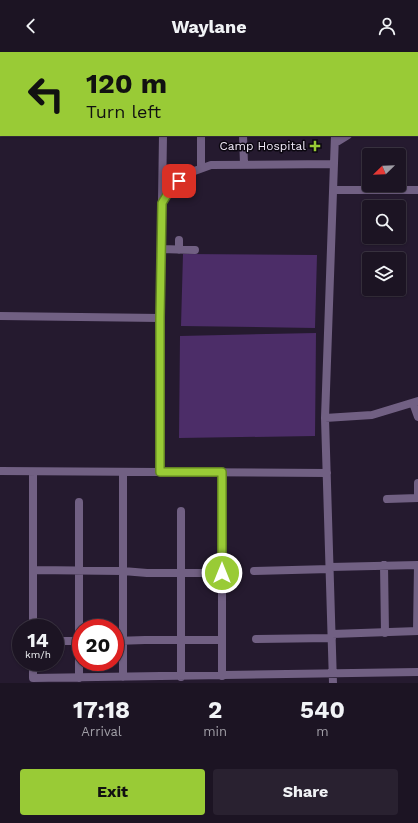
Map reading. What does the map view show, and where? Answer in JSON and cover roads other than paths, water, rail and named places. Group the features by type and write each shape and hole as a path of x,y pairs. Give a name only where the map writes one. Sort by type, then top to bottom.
{"lane":[{"path":"160,472 160,318 163,136"},
{"path":"201,136 201,168"},
{"path":"243,136 244,164"},
{"path":"333,679 325,418 335,139 345,136"},
{"path":"162,203 170,190 189,173 211,165 334,164"},
{"path":"333,190 418,190"},
{"path":"179,240 179,250"},
{"path":"161,249 195,250"},
{"path":"0,316 160,318"},
{"path":"325,418 372,415 415,402 418,417"},
{"path":"0,471 327,473"},
{"path":"33,472 33,619"},
{"path":"120,619 123,571 123,472"},
{"path":"222,472 222,676"},
{"path":"387,499 418,498 418,483"},
{"path":"79,502 80,619"},
{"path":"181,511 181,676"},
{"path":"254,571 418,565 418,631 256,639"},
{"path":"384,566 385,633"},
{"path":"33,570 222,573"},
{"path":"124,641 222,640"},
{"path":"33,671 33,678 222,676 333,679 418,672"},
{"path":"79,671 79,678"},
{"path":"122,671 123,677"}],"place":[{"name":"Camp Hospital","path":"315,146"}]}
